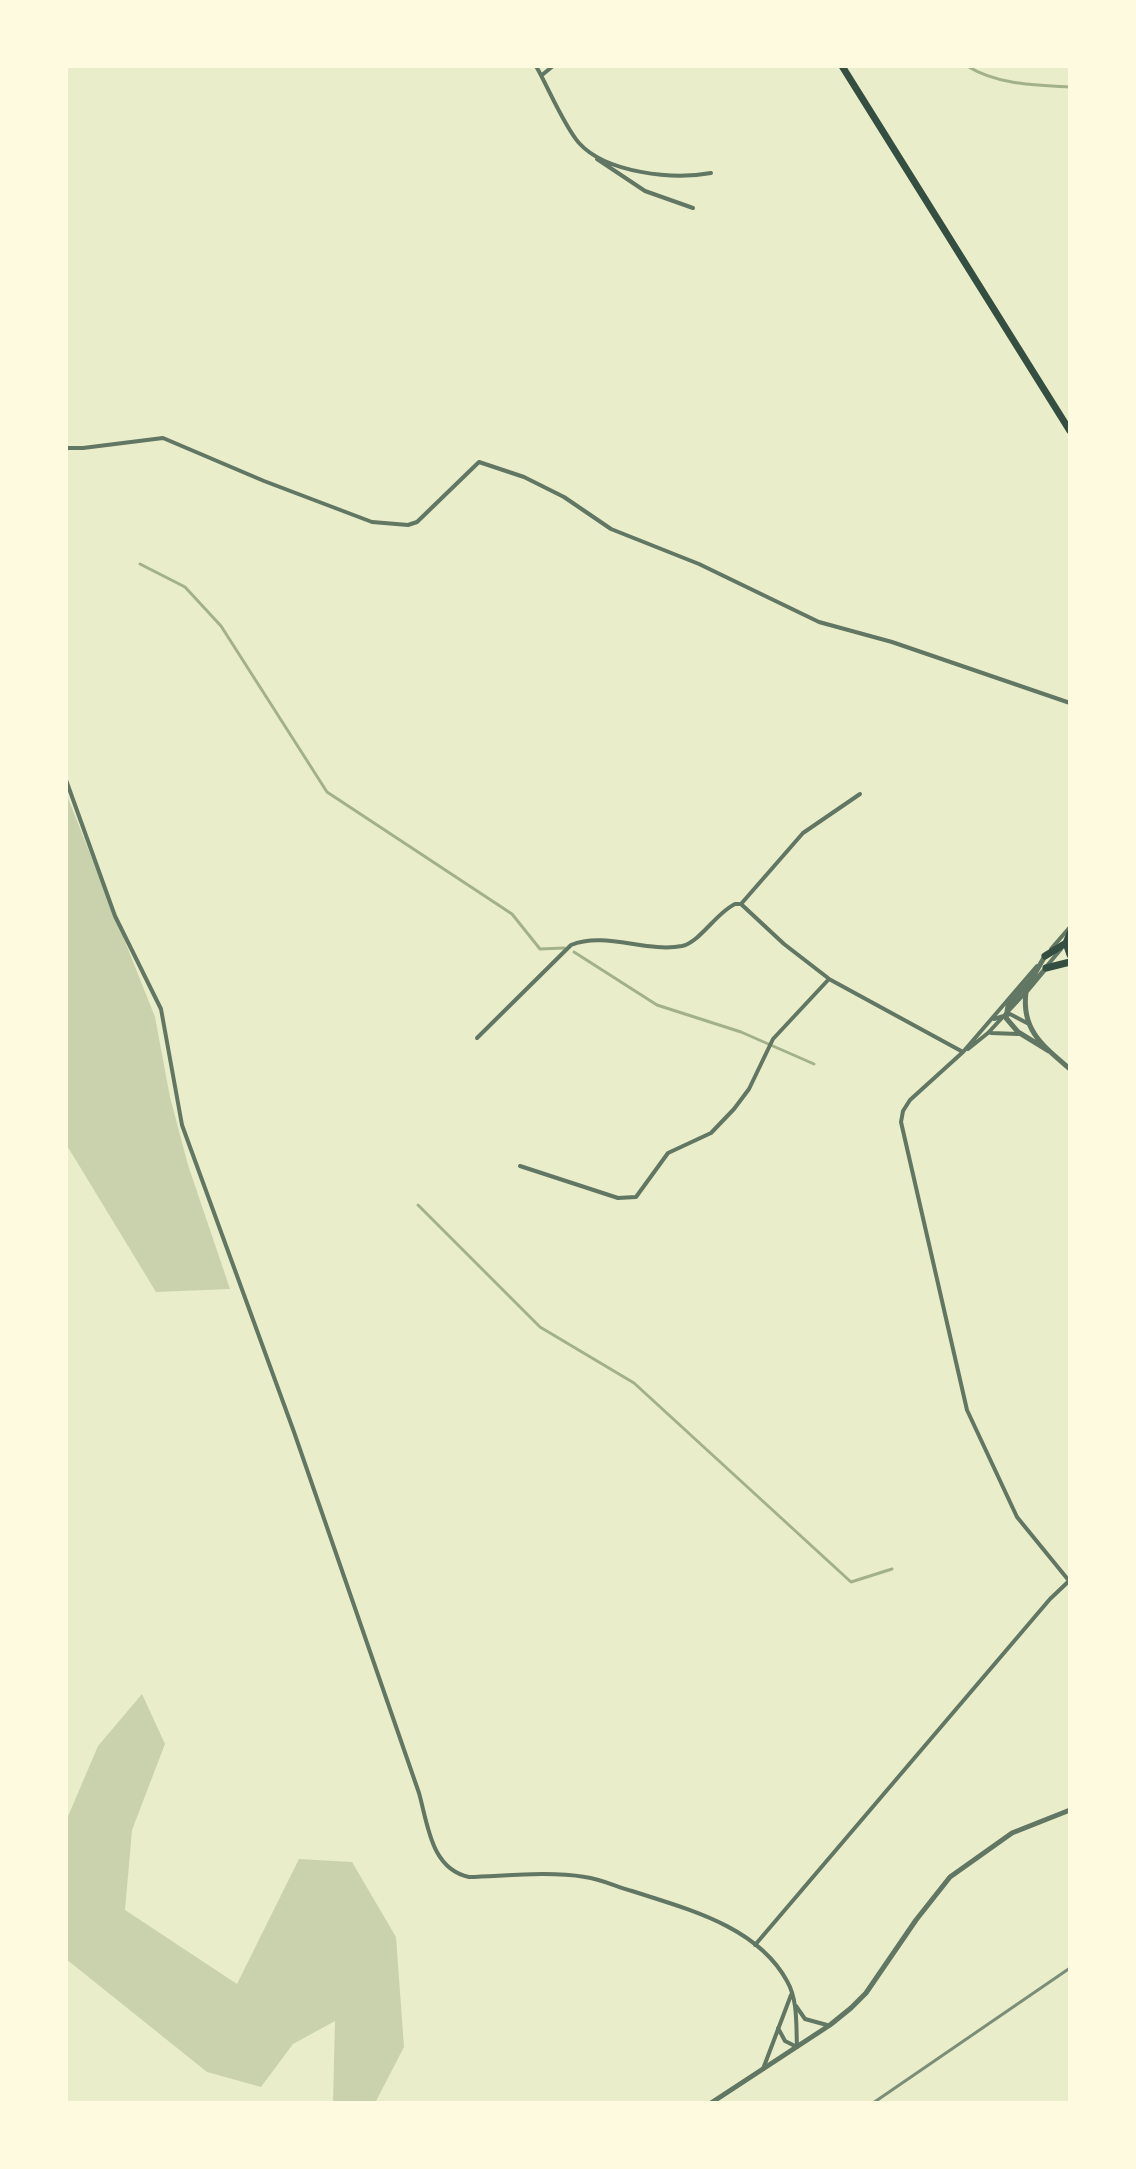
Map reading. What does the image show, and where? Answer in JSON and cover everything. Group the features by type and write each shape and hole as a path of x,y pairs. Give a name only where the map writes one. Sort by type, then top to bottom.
{"main road":[{"path":"842,66 1070,431"},
{"path":"1045,956 1069,939"},
{"path":"1069,939 1070,955"},
{"path":"1042,966 1070,962"}],"street":[{"path":"536,66 577,141 589,152 609,169 645,191 693,208"},
{"path":"542,76 553,66"},
{"path":"589,152 637,171 683,176 711,173"},
{"path":"66,448 163,438 372,522 408,525 417,522 479,462 524,477 564,497 611,529 699,564 819,622 892,642 1070,703"},
{"path":"66,780 115,916 161,1009 182,1125 294,1432 419,1793 435,1849 444,1866 454,1874 469,1877 586,1877 710,1919 735,1931 779,1967 795,2006 797,2047"},
{"path":"477,1038 571,945 591,941 655,946 690,943 730,906 741,904 803,833 860,794"},
{"path":"741,904 784,944 829,979 963,1052"},
{"path":"963,1052 988,1033 1026,992 1045,956 1070,927"},
{"path":"755,1945 1050,1599 1070,1581 1017,1517 967,1410 903,1136 903,1111 910,1100 963,1052 1069,939"},
{"path":"1042,966 1008,1006 1006,1015 1008,1022 1021,1034 1049,1051 1070,1069"},
{"path":"520,1166 618,1198 636,1197 643,1192 668,1153 711,1133 734,1109 749,1089 773,1039 829,979"},
{"path":"1026,992 1027,1023"},
{"path":"988,1023 1012,1015 1027,1023 1049,1051"},
{"path":"988,1033 1021,1034"},
{"path":"711,2103 830,2025 866,1993 950,1877 1012,1833 1070,1810"},
{"path":"763,2069 792,1993"},
{"path":"795,2006 805,2019 830,2025"},
{"path":"778,2028 785,2041 797,2047"}],"green space":[{"path":"66,793 155,1017 170,1097 188,1165 230,1289 156,1292 66,1144"},
{"path":"142,1694 165,1744 132,1830 125,1910 237,1984 299,1859 352,1862 396,1937 404,2047 375,2103 333,2103 335,2021 293,2044 261,2087 207,2072 66,1959 66,1821 98,1746"}],"waterway":[{"path":"967,66 1004,80 1070,87"},
{"path":"140,564 185,587 221,626 327,792 512,914 540,949 564,948"},
{"path":"574,952 657,1005 741,1032 814,1064"},
{"path":"418,1205 540,1327 634,1383 851,1582 892,1569"}],"railway":[{"path":"873,2103 1070,1968"}]}
